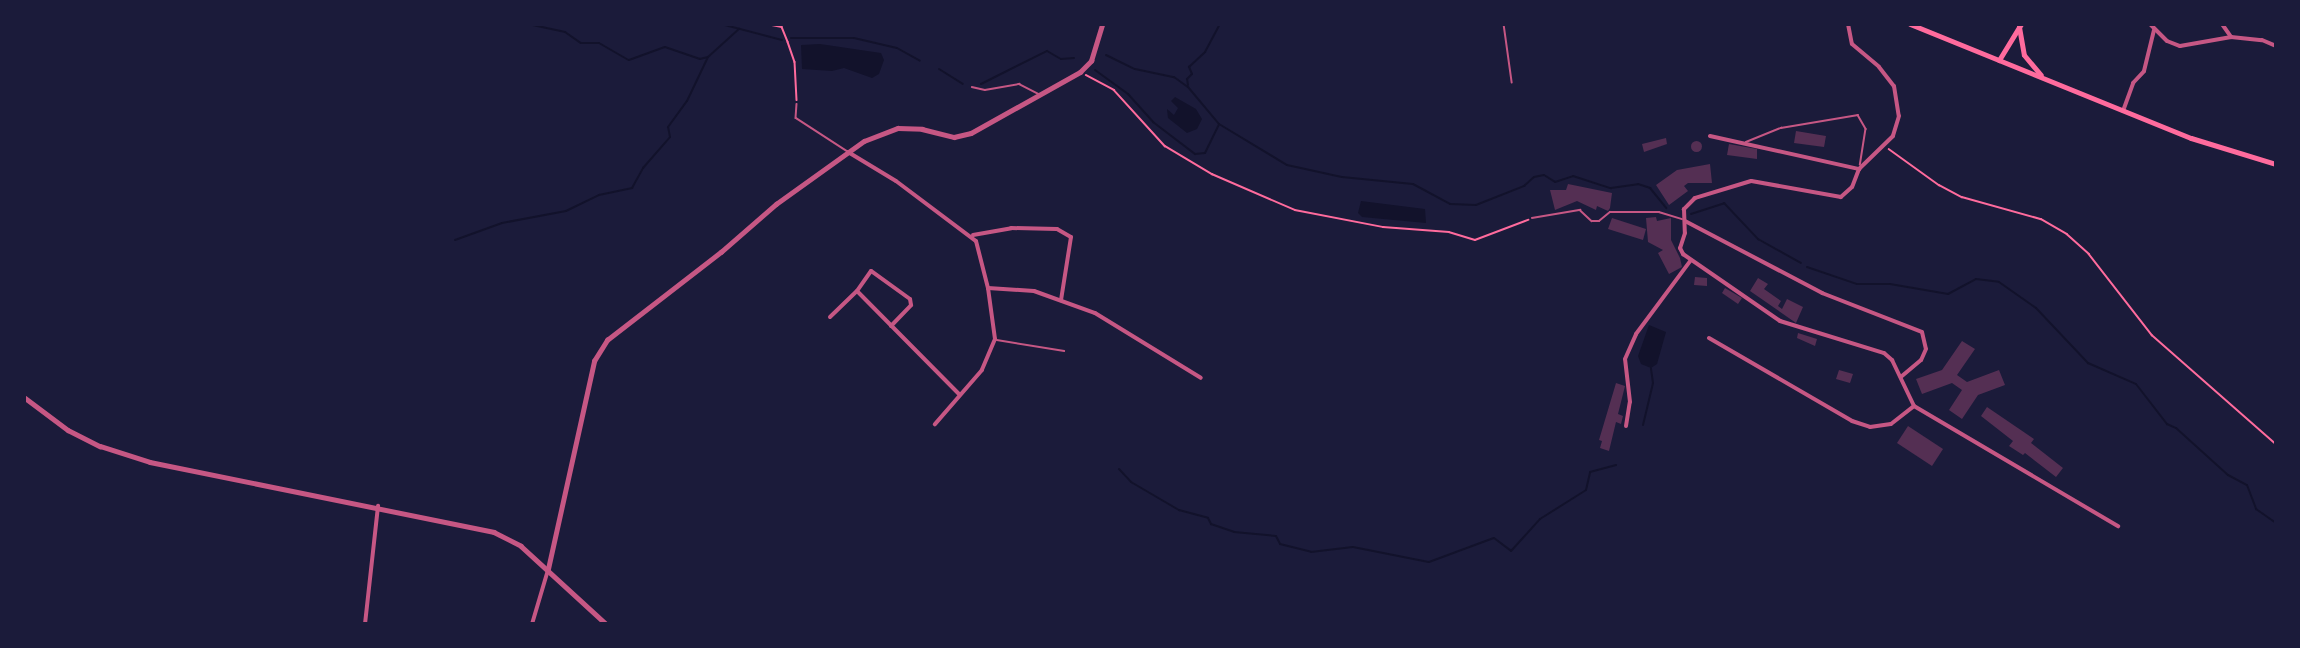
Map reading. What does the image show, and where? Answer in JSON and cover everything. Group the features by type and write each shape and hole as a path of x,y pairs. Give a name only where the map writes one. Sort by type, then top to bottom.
{"main road":[{"path":"1910,24 2123,111 2249,158 2276,164"},
{"path":"1999,60 2020,26"},
{"path":"2020,26 2024,55 2043,78"}],"street":[{"path":"532,624 548,569 599,348 746,231 776,204 848,152 880,134 898,128 922,129 964,136 1080,72 1091,61 1102,24"},
{"path":"1848,24 1852,44 1888,76 1898,96 1898,125 1886,146 1859,169 1847,194 1833,199 1751,181 1728,185 1688,204 1680,248 1691,260 1780,321 1884,353 1901,378 1914,406 2118,526"},
{"path":"2150,24 2154,30 2180,46 2231,37 2262,40 2276,46"},
{"path":"2222,24 2231,37"},
{"path":"2123,111 2133,83 2144,71 2154,30"},
{"path":"1710,136 1746,142 1859,169"},
{"path":"848,152 973,235 988,288 995,339 982,370 935,424"},
{"path":"1685,221 1829,296 1922,332 1926,349 1921,360 1901,378"},
{"path":"973,235 1011,228 1057,229 1071,237 1061,300"},
{"path":"1626,426 1630,402 1625,359 1636,334 1691,260"},
{"path":"830,317 857,291 871,271 907,295 911,305 891,326"},
{"path":"988,288 1034,291 1110,320 1201,378"},
{"path":"857,291 960,395"},
{"path":"1709,338 1852,421 1870,427 1892,424 1914,406"},
{"path":"24,397 68,430 100,446 150,462 378,506 494,532 521,546 606,624"},
{"path":"365,624 378,506"}],"lane":[{"path":"1504,24 1512,82"},
{"path":"972,87 985,90 1019,84 1039,94"},
{"path":"797,104 796,118 848,152"},
{"path":"1746,142 1781,129 1857,115 1866,129 1859,169"},
{"path":"1532,218 1580,210 1592,221 1599,221 1610,212 1659,212 1685,221"},
{"path":"995,339 1064,351"}],"path":[{"path":"767,24 782,27 795,62 797,104"},
{"path":"1080,72 1114,90 1165,146 1212,174 1295,210 1383,227 1449,232 1475,240 1532,218"},
{"path":"1886,146 1939,186 1962,197 2041,219 2067,234 2089,254 2152,335 2276,444"}],"shaded area":[{"path":"820,44 881,53 884,60 879,74 872,78 844,68 832,71 802,69 801,45"},
{"path":"1175,97 1196,109 1202,119 1197,129 1187,133 1168,118 1167,109 1174,115 1178,108 1171,101"},
{"path":"1361,201 1425,209 1426,223 1362,217 1358,213"},
{"path":"1649,325 1666,332 1657,364 1651,368 1641,364 1638,356"}],"building":[{"path":"1796,131 1826,136 1824,147 1794,143"},
{"path":"1666,138 1667,144 1644,152 1642,144"},
{"path":"1696,140 1702,146 1696,152 1690,146"},
{"path":"1729,144 1757,149 1757,159 1727,155"},
{"path":"1710,164 1712,183 1688,183 1684,186 1688,191 1669,205 1656,185 1677,170"},
{"path":"1568,184 1612,193 1610,208 1608,211 1597,206 1596,210 1577,201 1555,210 1550,190 1566,190"},
{"path":"1656,217 1657,221 1671,218 1671,240 1682,267 1669,274 1658,253 1663,250 1648,242 1646,218"},
{"path":"1612,218 1646,229 1643,240 1608,229"},
{"path":"1695,277 1707,278 1707,286 1694,285"},
{"path":"1758,278 1768,284 1764,289 1781,301 1778,306 1782,309 1787,299 1803,307 1796,323 1750,291"},
{"path":"1725,288 1742,298 1738,304 1722,293"},
{"path":"1798,333 1817,339 1815,346 1797,338"},
{"path":"1962,341 1975,349 1957,375 1967,382 1999,370 2005,385 1978,395 1962,419 1949,410 1962,390 1952,383 1922,394 1916,379 1942,370"},
{"path":"1839,370 1853,374 1850,383 1836,379"},
{"path":"1616,383 1625,386 1618,414 1623,416 1621,424 1616,422 1609,451 1600,448 1602,441 1599,440"},
{"path":"1987,407 2034,439 2031,443 2063,468 2056,477 2025,453 2023,455 2009,446 2013,441 1981,416"},
{"path":"1908,426 1943,449 1932,466 1897,443"}],"waterway":[{"path":"528,24 565,32 581,43 599,43 629,60 665,47 700,59 708,57"},
{"path":"721,24 782,40"},
{"path":"1188,85 1187,79 1192,74 1189,67 1205,52 1220,24"},
{"path":"455,240 502,223 566,211 599,195 632,188 643,168 670,137 668,127 687,101 708,57 739,29"},
{"path":"791,38 854,38 897,48 920,61"},
{"path":"981,84 1047,51 1061,59 1074,58"},
{"path":"1106,55 1135,69 1174,77 1188,87 1219,124"},
{"path":"939,69 963,84"},
{"path":"1095,70 1128,94 1153,122 1195,154 1205,153 1219,124 1287,165 1342,177 1413,184 1450,204 1476,205 1524,186 1534,177 1544,175 1555,182 1573,176 1611,188 1638,184 1650,188 1666,208"},
{"path":"1691,214 1724,203 1758,239 1801,263"},
{"path":"1807,267 1857,284 1890,284 1948,294 1976,279 1999,282 2036,308 2088,363 2136,384 2167,424 2176,428 2228,475 2247,485 2256,509 2276,523"},
{"path":"1643,425 1653,383 1651,368"},
{"path":"1119,469 1131,482 1179,510 1208,518 1211,524 1234,532 1276,536 1280,544 1311,552 1353,547 1429,562 1494,538 1511,551 1540,519 1586,490 1590,472 1616,465"}]}
